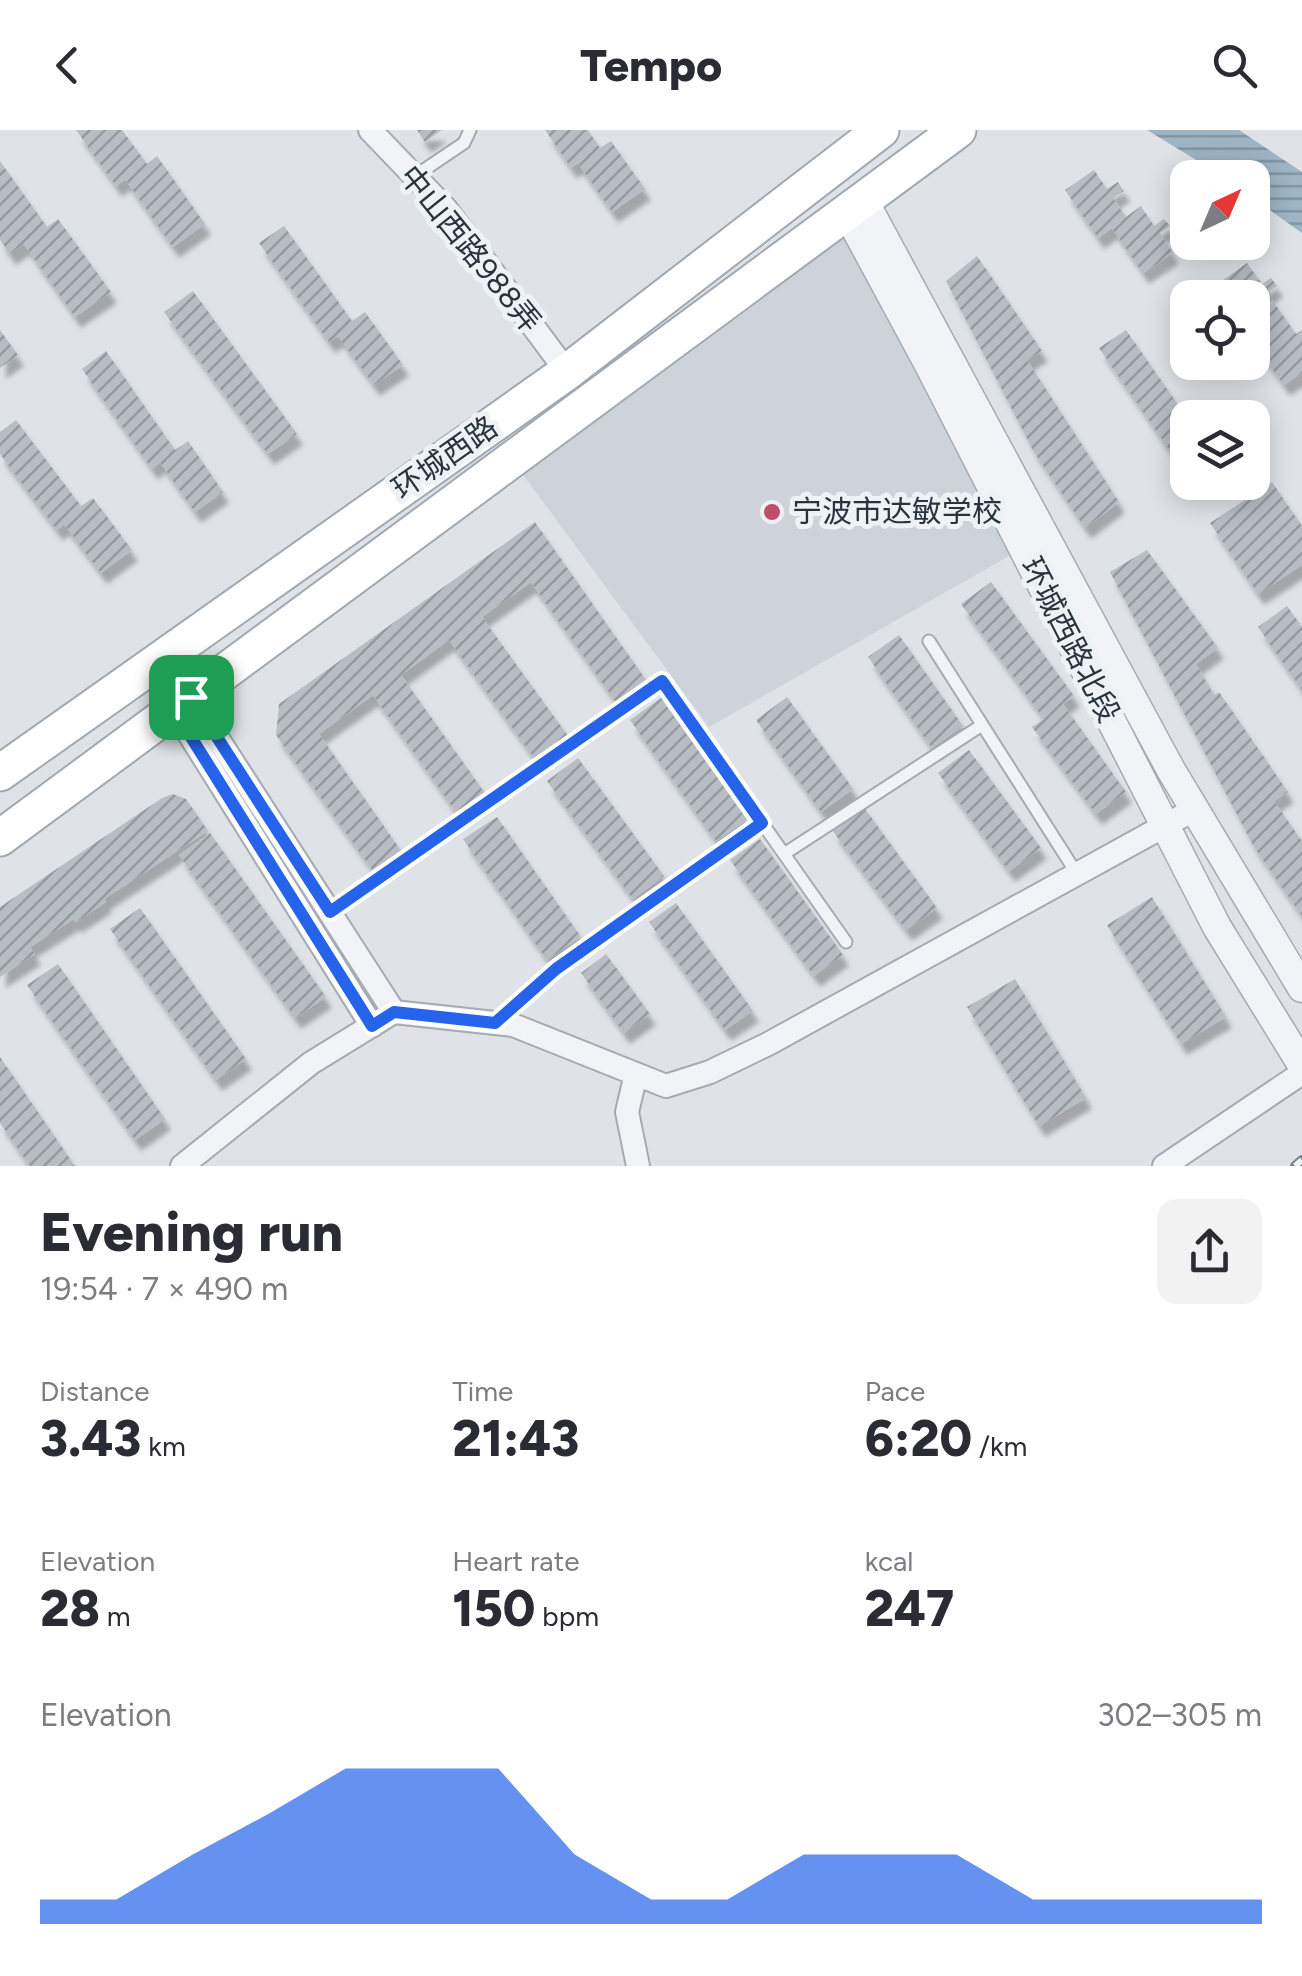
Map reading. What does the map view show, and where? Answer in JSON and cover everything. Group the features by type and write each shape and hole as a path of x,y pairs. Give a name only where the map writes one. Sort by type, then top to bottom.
{"main road":[{"name":"环城西路","path":"0,773 567,372 881,130"},
{"name":"环城西路","path":"0,838 958,130"}],"street":[{"name":"中山西路988弄","path":"370,130 446,209 567,372"},
{"name":"环城西路北段","path":"855,205 1195,810 1302,988"},
{"name":"环城西路北段","path":"855,205 928,363 1165,827 1217,927 1302,1065"},
{"path":"183,703 330,912 394,1012"},
{"path":"183,703 372,1026"},
{"path":"182,1166 311,1063 394,1012 513,1025 666,1086 710,1072 1195,810"},
{"path":"1164,1166 1302,1073"},
{"path":"636,1074 627,1112 638,1166"}],"lane":[{"path":"415,176 464,144 470,130"},
{"path":"929,641 1078,875"},
{"path":"330,912 662,681 846,942"},
{"path":"784,854 982,724"},
{"path":"495,1023 556,969 762,823"}],"shaded area":[{"name":"宁波市达敏学校","path":"842,233 1016,552 709,727 521,472"}],"water":[{"path":"1147,130 1239,130 1302,172 1302,233 1270,210 1270,160 1196,160"}],"building":[{"path":"76,130 122,130 147,164 157,156 205,224 173,247 125,179 116,186"},
{"path":"417,130 442,130 425,142"},
{"path":"545,130 588,130 600,148 611,141 645,189 612,212 578,163 571,168"},
{"path":"0,161 47,227 58,219 111,292 75,317 24,244 10,254 0,240"},
{"path":"1094,170 1107,189 1118,182 1124,191 1113,198 1126,217 1141,206 1154,226 1164,219 1170,226 1160,233 1170,255 1143,273 1112,228 1098,238 1065,190"},
{"path":"284,226 352,321 365,312 403,365 374,385 338,336 329,342 259,243"},
{"path":"977,256 1042,351 1027,360 1119,502 1085,528 1034,452 946,281"},
{"path":"1247,263 1259,280 1223,280"},
{"path":"193,291 297,434 268,454 164,312"},
{"path":"1270,297 1296,334 1302,330 1302,373 1284,385 1270,365"},
{"path":"0,330 18,355 0,368"},
{"path":"1126,330 1175,400 1170,400 1170,451 1099,348"},
{"path":"106,351 175,450 188,441 223,492 195,512 160,462 152,469 82,369"},
{"path":"16,420 81,506 93,498 132,550 101,573 64,524 57,530 0,454 0,432"},
{"path":"1270,483 1302,526 1302,565 1258,594 1210,523 1245,500 1270,500"},
{"path":"535,522 646,680 616,702 531,582 482,617 568,736 535,759 449,640 401,675 487,796 459,816 373,695 319,734 402,852 374,872 276,735 279,704"},
{"path":"1147,550 1218,648 1196,664 1214,695 1219,692 1288,792 1274,801 1302,841 1302,916 1254,847 1110,572"},
{"path":"991,582 1074,696 1063,704 1126,792 1096,814 1032,727 1044,719 961,604"},
{"path":"1287,606 1302,627 1302,690 1258,627"},
{"path":"899,635 963,726 932,748 868,657"},
{"path":"787,697 853,789 821,812 756,720"},
{"path":"661,698 747,820 716,841 630,720"},
{"path":"969,750 1041,848 1009,871 938,773"},
{"path":"578,758 664,876 633,899 547,781"},
{"path":"173,794 186,799 208,831 104,899 106,902 76,922 74,919 30,947 35,954 0,977 0,907"},
{"path":"863,806 937,908 906,930 832,830"},
{"path":"497,817 581,937 547,960 463,839"},
{"path":"210,833 326,997 295,1018 179,855"},
{"path":"760,839 843,955 814,976 730,860"},
{"path":"1152,897 1226,1017 1181,1044 1107,925"},
{"path":"676,903 753,1011 725,1030 649,922"},
{"path":"140,908 246,1059 216,1080 110,929"},
{"path":"606,954 650,1014 624,1033 581,973"},
{"path":"58,964 165,1119 135,1140 27,985"},
{"path":"1015,979 1086,1098 1039,1126 967,1007"},
{"path":"0,1057 75,1166 30,1166 0,1123"}],"railway":[{"path":"1295,1166 1302,1160"}],"place":[{"name":"宁波市达敏学校","path":"772,512"}],"route":[{"path":"662,681 762,823 556,969 495,1023 394,1012 372,1026 174,710 191,697 330,912 662,681"}]}
